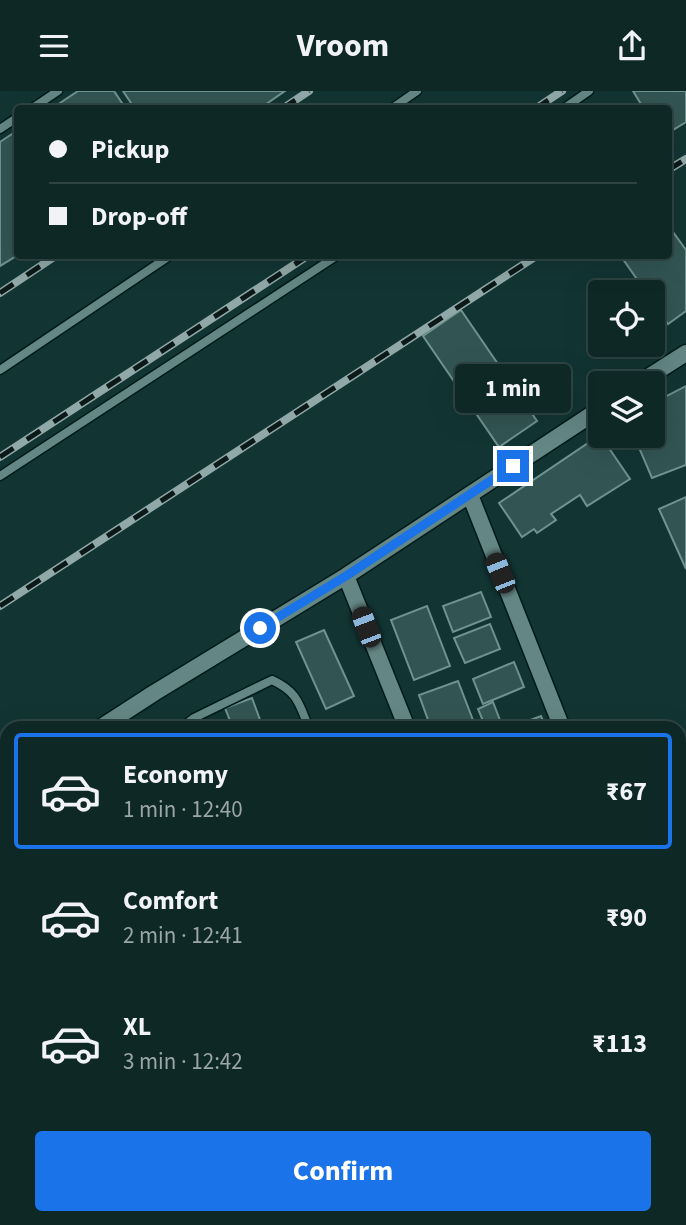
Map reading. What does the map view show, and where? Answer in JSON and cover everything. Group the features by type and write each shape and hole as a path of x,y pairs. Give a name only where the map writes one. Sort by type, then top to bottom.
{"street":[{"path":"658,371 686,353"},
{"path":"111,721 346,576 588,417"},
{"path":"470,495 559,721"},
{"path":"346,576 404,721"}],"lane":[{"path":"37,105 58,91"},
{"path":"397,105 418,91"},
{"path":"569,105 589,91"},
{"path":"0,370 165,259"},
{"path":"0,476 332,259"},
{"path":"190,721 272,680 282,684 296,696 306,721"}],"building":[{"path":"78,91 114,91 123,105 57,105"},
{"path":"123,91 285,91 265,105 132,105"},
{"path":"633,91 686,91 686,122 672,131 672,105 642,105"},
{"path":"14,133 14,257 0,266 0,142"},
{"path":"672,231 686,250 686,311 668,324 665,320 665,280 638,280 623,259 672,259"},
{"path":"461,310 537,421 499,447 423,336"},
{"path":"686,386 686,465 652,478 639,448 665,448 665,397"},
{"path":"588,443 588,448 609,448 630,479 587,506 580,495 551,514 556,520 537,533 534,529 522,537 499,503"},
{"path":"686,497 686,569 659,509"},
{"path":"481,592 491,617 453,632 443,606"},
{"path":"427,606 450,666 414,680 391,620"},
{"path":"490,624 500,649 465,663 454,638"},
{"path":"324,630 354,696 326,709 296,642"},
{"path":"514,662 524,687 483,704 473,679"},
{"path":"458,681 473,721 428,721 419,695"},
{"path":"252,698 260,721 230,721 225,708"},
{"path":"493,702 500,721 483,721 478,709"},
{"path":"541,716 543,721 528,721"}],"railway":[{"path":"288,105 309,91"},
{"path":"541,105 562,91"},
{"path":"672,168 686,159"},
{"path":"0,293 51,259"},
{"path":"0,457 303,259"},
{"path":"0,606 532,259"}],"route":[{"path":"260,628 346,576 513,466"}]}
